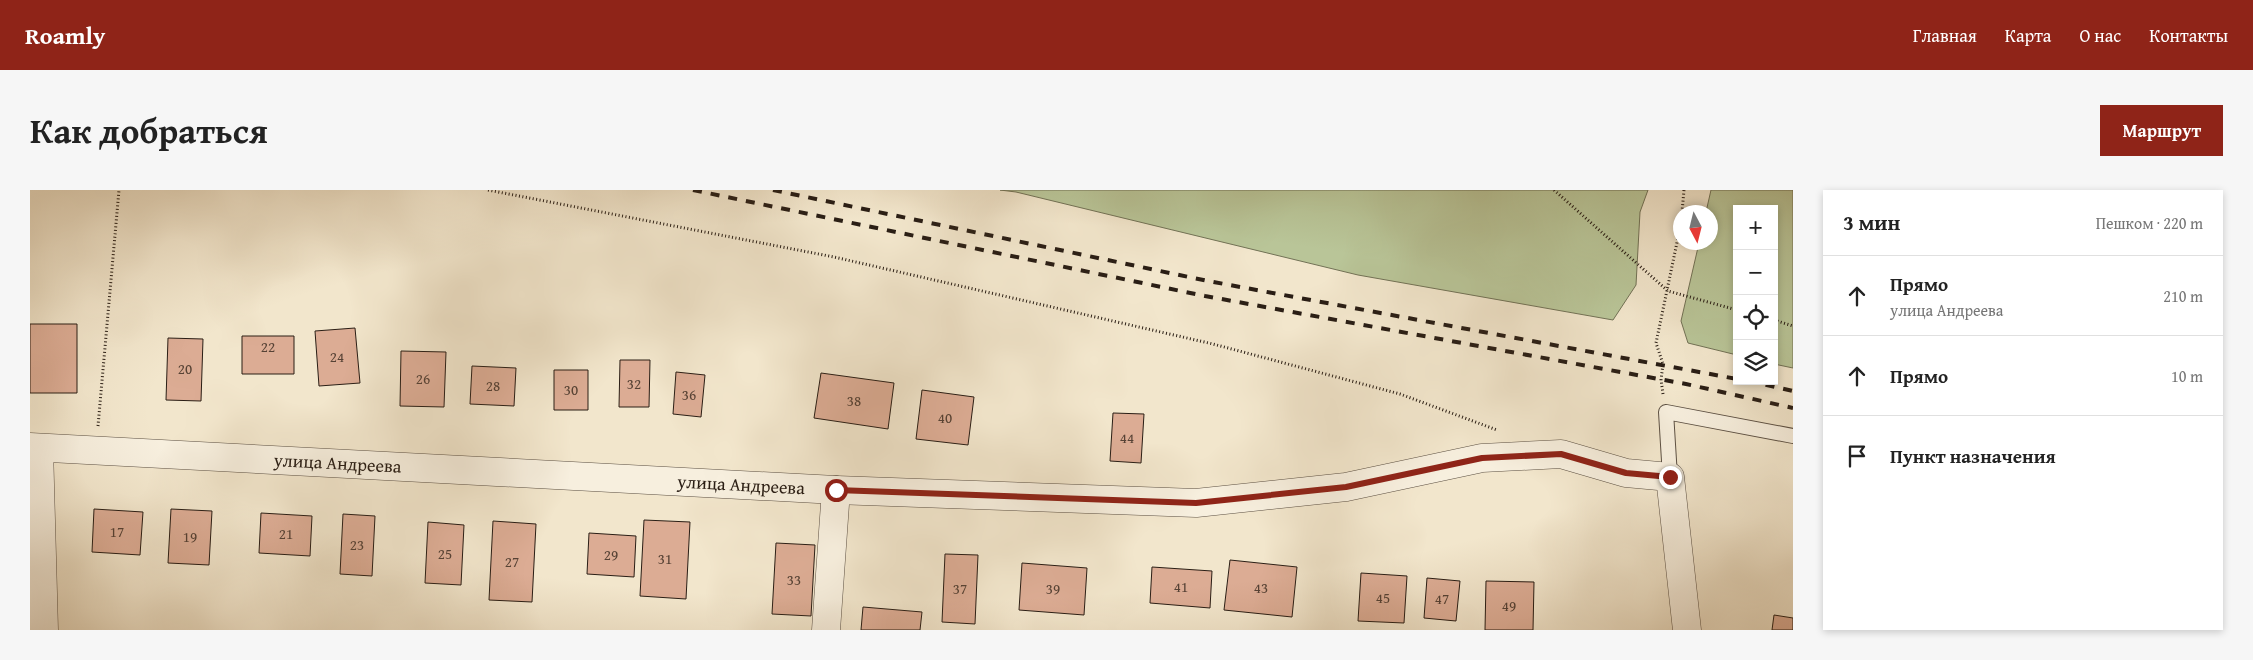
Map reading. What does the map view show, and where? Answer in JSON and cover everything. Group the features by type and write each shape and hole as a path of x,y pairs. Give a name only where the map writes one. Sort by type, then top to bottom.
{"street":[{"name":"улица Андреева","path":"34,448 836,490 1196,503 1346,487 1482,458 1561,454 1626,473 1670,477"},
{"path":"34,448 44,630"},
{"path":"1670,477 1687,630"},
{"path":"826,630 836,490"}],"lane":[{"path":"1670,477 1666,412 1793,436"}],"path":[{"path":"96,451 119,190"},
{"path":"488,190 834,257 1214,344 1400,394 1498,431"},
{"path":"1554,190 1668,291 1733,309"},
{"path":"1683,205 1684,190"},
{"path":"1666,412 1660,380 1663,364 1656,343 1676,250"},
{"path":"1778,321 1793,326"}],"green space":[{"path":"1000,190 1648,190 1640,212 1636,285 1613,320 1358,275 1016,192"},
{"path":"1711,190 1793,190 1793,368 1778,365 1778,205 1733,205 1733,354 1688,343 1681,321 1697,250 1718,250 1718,205 1708,205"}],"building":[{"path":"30,324 77,324 77,393 30,393"},
{"path":"355,328 360,383 319,386 315,331"},
{"path":"242,336 294,336 294,374 242,374"},
{"path":"168,338 203,339 201,401 166,400"},
{"path":"401,351 446,352 444,407 400,406"},
{"path":"620,360 650,360 649,407 619,407"},
{"path":"472,366 516,368 514,406 470,404"},
{"path":"554,370 588,370 588,410 554,410"},
{"path":"676,372 705,375 701,417 673,414"},
{"path":"821,373 894,383 888,429 814,418"},
{"path":"922,390 974,397 968,445 916,439"},
{"path":"1113,413 1144,414 1141,463 1110,461"},
{"path":"94,509 143,512 140,555 92,552"},
{"path":"171,509 212,511 209,565 168,563"},
{"path":"261,513 312,516 310,556 259,553"},
{"path":"343,514 375,516 372,576 340,574"},
{"path":"644,520 690,522 686,599 640,596"},
{"path":"493,521 536,524 532,602 489,600"},
{"path":"428,522 464,525 461,585 425,583"},
{"path":"589,533 636,536 634,577 587,574"},
{"path":"776,543 815,545 811,616 772,614"},
{"path":"945,554 978,555 975,624 942,622"},
{"path":"1230,560 1297,567 1292,617 1224,610"},
{"path":"1022,563 1087,568 1084,615 1019,610"},
{"path":"1152,567 1212,571 1210,608 1150,603"},
{"path":"1361,573 1407,576 1404,623 1358,621"},
{"path":"1427,578 1460,581 1456,621 1424,618"},
{"path":"1486,581 1534,582 1533,630 1485,630"},
{"path":"863,607 922,612 920,630 861,630"},
{"path":"1774,615 1793,618 1793,630 1772,630"}],"railway":[{"path":"693,190 1205,296 1686,384 1793,408"},
{"path":"773,190 1208,281 1733,378"},
{"path":"1766,385 1793,391"}],"route":[{"path":"836,490 1196,503 1346,487 1482,458 1561,454 1626,473 1670,477"}]}
